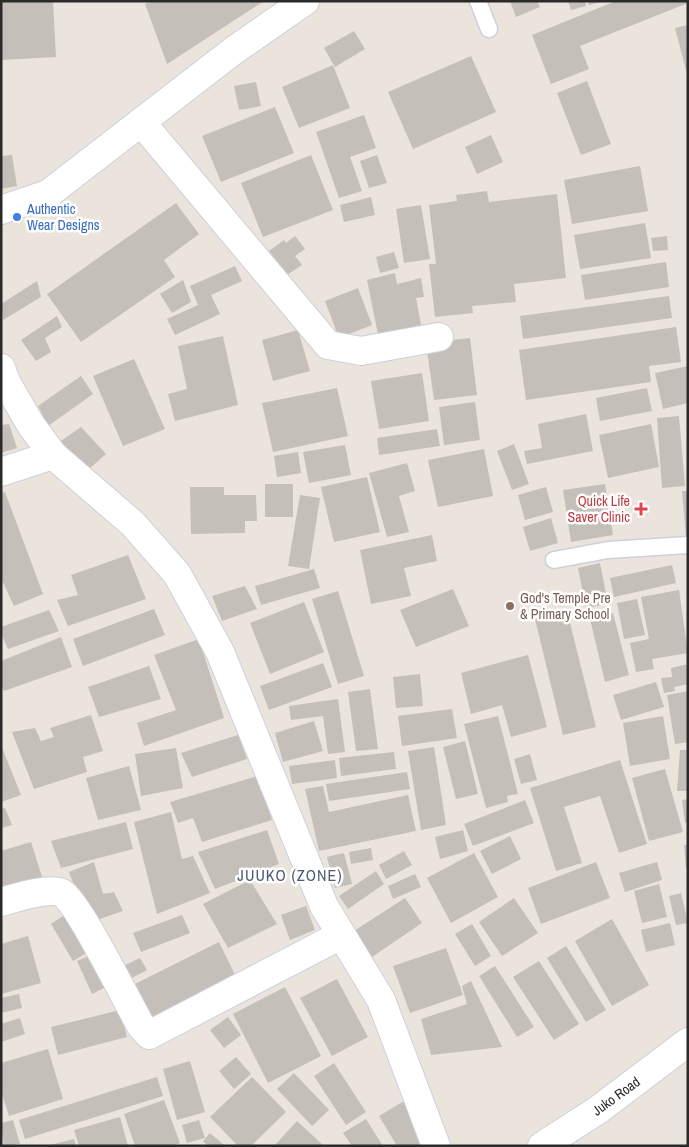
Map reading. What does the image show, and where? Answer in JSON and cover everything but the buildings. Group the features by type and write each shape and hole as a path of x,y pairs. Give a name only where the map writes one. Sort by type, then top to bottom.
{"street":[{"path":"1,210 48,194 233,51 305,1"},
{"path":"141,122 328,345 361,351 439,338"},
{"path":"1,368 6,382 31,425 53,455 133,524 177,574 220,652 324,906 381,1000 436,1146"},
{"path":"1,472 53,455"},
{"path":"1,902 33,894 51,892 60,892 68,898 91,934 140,1026 149,1034 341,935"},
{"name":"Juko Road","path":"542,1146 598,1110 688,1042"}],"lane":[{"path":"478,1 489,29"},
{"path":"554,560 608,550 688,545"}],"place":[{"name":"Authentic Wear Designs","path":"17,217"},
{"name":"Quick Life Saver Clinic","path":"641,509"},
{"name":"God's Temple Pre & Primary School","path":"510,606"}],"district":[{"name":"JUUKO (ZONE)","path":"290,875"}]}
